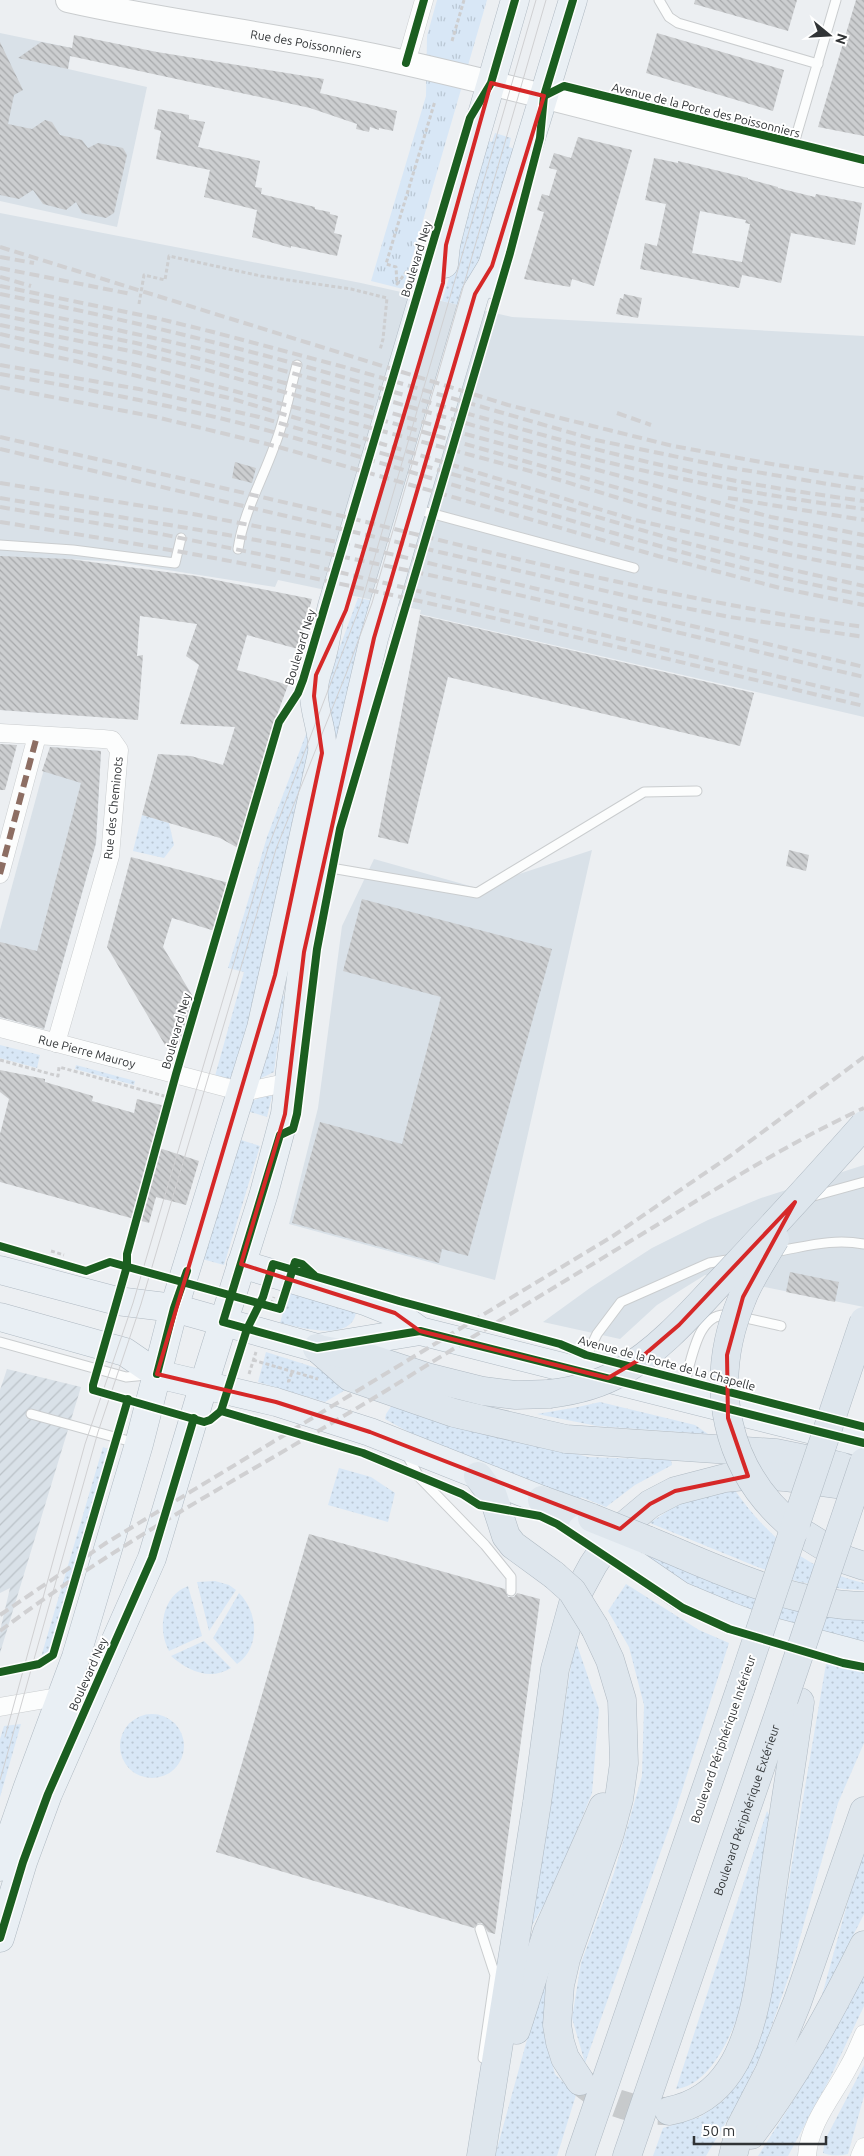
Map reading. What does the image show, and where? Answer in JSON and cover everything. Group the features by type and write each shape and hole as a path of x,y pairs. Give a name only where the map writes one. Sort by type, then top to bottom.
{"highway":[{"path":"317,1348 372,1359 426,1377 483,1391 530,1395 565,1392 592,1385 620,1373 679,1325 784,1206 864,1125"},
{"path":"784,1206 743,1297 729,1342 725,1377 728,1418 741,1462 760,1494 780,1516 796,1529 846,1560 864,1566"},
{"name":"Boulevard Périphérique Intérieur","path":"580,2156 864,1321"},
{"path":"317,1348 350,1377 463,1415 566,1438 776,1453 840,1466 864,1476"},
{"name":"Boulevard Périphérique Extérieur","path":"627,2156 792,1700 815,1607 864,1462"},
{"path":"482,2156 482,2120 536,1812 555,1669 574,1600 593,1565 613,1535 650,1504 676,1490 725,1478 755,1475 784,1476 864,1488"},
{"path":"478,1476 493,1496 506,1536 513,1545 554,1575 572,1591 610,1660 622,1700 624,1763 619,1799 610,1833 566,1959 560,1985 558,2016 560,2042 565,2058 580,2081"},
{"path":"542,1500 588,1523 646,1540 788,1595 822,1603 864,1606"},
{"path":"669,2111 684,2108 709,2095 720,2084 740,2052 748,2032 760,1976 792,1700"},
{"path":"482,2156 519,2019 547,1932 624,1763"},
{"path":"734,2156 740,2128 769,2072 797,2003 864,1811"},
{"path":"734,2156 780,2097 826,2017 864,1944"}],"main road":[{"name":"Boulevard Ney","path":"0,1867 26,1789 63,1696 76,1657 139,1444 174,1308 243,1092 275,975 322,753 322,737 314,696 316,674 323,652 346,610 443,283 446,244 516,0"},
{"name":"Boulevard Ney","path":"348,749 382,655 426,512 489,298 492,266 573,0"},
{"name":"Boulevard Ney","path":"0,1938 22,1862 48,1794 152,1558 280,1135 290,1082 304,952 321,866 374,638 476,294 492,266"},
{"path":"241,1264 282,1288 380,1307 395,1313 420,1331 864,1443"},
{"path":"0,1270 117,1301 174,1308 317,1348 420,1331"},
{"path":"0,1317 125,1352 157,1374 276,1402 400,1444 542,1500"},
{"path":"588,1523 630,1562 681,1596 770,1631 864,1656"}],"street":[{"name":"Rue des Poissonniers","path":"68,0 172,20 314,43 544,96"},
{"path":"406,63 424,0"},
{"path":"544,96 789,159 864,175"},
{"name":"Rue des Cheminots","path":"0,733 103,738 112,740 119,750 110,856 56,1043"},
{"path":"0,874 37,736"},
{"name":"Rue Pierre Mauroy","path":"0,1028 175,1074"},
{"path":"175,1074 243,1092 290,1082"},
{"name":"Boulevard Ney","path":"0,1707 63,1696"},
{"path":"807,2156 808,2143 815,2125 850,2065 864,2034"},
{"path":"860,2156 864,2147"}],"lane":[{"path":"659,0 669,17 678,23 818,64"},
{"path":"789,159 836,0"},
{"path":"238,549 243,523 253,495 275,446 297,365"},
{"path":"426,512 634,568"},
{"path":"0,545 73,550 175,563 181,538"},
{"path":"321,866 477,893 644,792 697,791"},
{"path":"784,1206 780,1206 864,1182"},
{"path":"765,1220 766,1252"},
{"path":"578,1371 594,1339 621,1302 709,1263 828,1242 845,1241 864,1244"},
{"path":"679,1396 686,1381 699,1333 712,1318 724,1315 781,1326"},
{"path":"0,1342 126,1377 157,1374"},
{"path":"31,1414 139,1444"},
{"path":"400,1444 419,1477 478,1537 511,1576 511,1591"},
{"path":"480,1929 495,1975 481,2070"}],"path":[{"path":"452,41 464,0"},
{"path":"407,270 397,284 396,267 386,264 435,101"},
{"path":"139,304 144,276 165,280 169,256 260,276 351,289 387,298 383,339 380,350"},
{"path":"0,1060 58,1076 59,1067 172,1098"},
{"path":"51,1251 64,1255"},
{"path":"282,1288 280,1309 268,1305 282,1288"},
{"path":"247,1379 257,1349"},
{"path":"253,1360 319,1379"}],"highlighted area":[{"path":"491,83 544,96 492,266 475,294 374,638 304,952 285,1114 241,1264 395,1313 420,1331 608,1378 637,1361 679,1325 795,1202 743,1297 727,1355 728,1418 748,1476 675,1491 650,1504 620,1529 370,1432 276,1402 157,1374 275,975 322,753 314,696 316,675 346,610 443,283 446,245"}],"shaded area":[{"path":"0,33 72,48 68,69 147,87 117,227 0,201"},
{"path":"0,213 361,283 512,317 864,336 864,717 420,614 421,610 278,580 275,587 117,562 70,559 60,714 0,710"},
{"path":"50,747 101,751 96,843 44,1029 0,1017 0,930"},
{"path":"592,850 495,1280 289,1224 318,1108 342,926 374,859 477,888"},
{"path":"864,1165 864,1307 705,1275 657,1305 620,1339 543,1322 590,1288 652,1248 708,1220 761,1198"},
{"path":"7,1369 81,1387 0,1653 0,1631 10,1588 0,1593 0,1390"}],"green space":[{"path":"437,0 487,0 403,289 371,281 426,96 427,36"},
{"path":"495,133 511,138 509,147 517,150 467,307 442,301 462,234 483,139 492,142"},
{"path":"358,598 375,601 337,742 331,741 322,695"},
{"path":"311,721 313,742 274,941 233,1077 227,1079 215,1076 244,972 228,968 267,837"},
{"path":"142,815 169,823 174,845 164,858 133,851"},
{"path":"279,994 284,996 274,1072 257,1080"},
{"path":"0,1045 40,1055 37,1068 0,1058"},
{"path":"76,1065 135,1081 134,1085 75,1069"},
{"path":"269,1094 272,1096 267,1117 244,1110 247,1103"},
{"path":"238,1139 260,1146 224,1265 202,1259"},
{"path":"290,1288 356,1312 352,1322 345,1327 324,1331 280,1323"},
{"path":"266,1352 320,1369 352,1386 325,1402 258,1382"},
{"path":"394,1402 514,1438 588,1457 671,1460 672,1465 635,1485 606,1507 581,1497 579,1500 480,1463 408,1432 385,1419"},
{"path":"600,1402 695,1425 708,1434 597,1426 537,1414"},
{"path":"103,1447 111,1450 50,1652 41,1657"},
{"path":"339,1468 371,1477 395,1493 388,1522 328,1505"},
{"path":"734,1489 747,1507 775,1537 790,1549 824,1569 864,1583 864,1590 799,1582 650,1523 672,1508 692,1499"},
{"path":"637,1549 838,1617 864,1620 864,1648 698,1596"},
{"path":"215,1581 229,1585 236,1590 209,1631 197,1582"},
{"path":"626,1584 699,1630 729,1643 676,1809 585,2063 572,2018 581,1963 614,1873 642,1776 644,1705 629,1647 608,1611"},
{"path":"188,1586 202,1636 169,1651 163,1633 164,1614 172,1597"},
{"path":"239,1593 250,1610 254,1629 250,1648 245,1657 237,1664 213,1638"},
{"path":"575,1639 599,1709 592,1793 553,1889 531,1927"},
{"path":"204,1641 231,1668 215,1674 207,1674 192,1670 171,1656"},
{"path":"826,1664 864,1672 864,1743 838,1803 790,1973 764,2048 738,2102 706,2156 653,2156 663,2128 700,2117 723,2101 740,2080 758,2040 772,1981"},
{"path":"152,1714 170,1719 175,1723 179,1728 184,1746 179,1764 175,1769 170,1773 152,1778 134,1773 129,1769 125,1764 120,1746 125,1728 129,1723 134,1719"},
{"path":"21,1724 0,1797 0,1739 4,1726"},
{"path":"767,1811 773,1821 752,1962 745,1995 733,2029 715,2062 690,2085 676,2089"},
{"path":"864,1843 864,1914 821,1999"},
{"path":"547,1967 543,2029 555,2074 576,2095 557,2156 495,2156"},
{"path":"864,1974 864,2006 829,2080 788,2156 758,2156 798,2093"},
{"path":"864,2065 864,2096 848,2154 828,2155 823,2153 825,2140"}],"building":[{"path":"695,0 797,0 788,31 694,4"},
{"path":"856,0 864,0 864,136 818,127"},
{"path":"657,33 784,70 773,111 646,73"},
{"path":"74,35 157,52 324,79 320,93 397,111 393,131 370,127 369,132 356,129 357,124 310,108 70,56 68,69 18,58 41,42 72,48"},
{"path":"0,42 23,90 14,95 8,124 32,129 45,120 52,122 60,135 82,140 88,148 98,143 123,148 127,155 114,213 106,218 82,213 76,202 66,210 43,204 33,190 19,199 0,195"},
{"path":"158,109 189,115 189,119 205,122 198,147 260,161 255,187 262,188 261,194 315,207 315,209 338,216 334,233 342,235 337,256 291,246 291,248 252,237 257,210 204,197 210,170 156,159 161,131 154,129"},
{"path":"578,137 632,150 594,286 572,279 570,287 524,279 544,212 537,210 542,194 549,196 557,170 549,168 554,153 571,158"},
{"path":"654,158 678,163 678,161 815,197 816,194 862,203 855,245 791,233 781,283 742,275 739,288 640,269 645,243 657,246 666,204 645,200","holes":["700,211 746,220 745,223 750,224 742,262 692,253"]},
{"path":"624,294 642,298 638,318 616,314 620,298 623,299"},
{"path":"235,462 256,468 252,483 232,478"},
{"path":"0,556 69,559 196,576 312,599 298,649 247,635 237,670 288,685 272,729 238,848 220,838 142,815 158,754 191,756 223,765 235,727 180,724 199,665 186,656 197,624 140,616 137,656 143,655 138,720 0,710"},
{"path":"420,615 754,693 740,746 448,677 408,844 378,837"},
{"path":"0,744 17,745 5,790 0,790"},
{"path":"50,747 101,751 96,843 44,1029 0,1017 0,942 37,951 81,783 42,771"},
{"path":"789,850 809,855 806,871 786,866"},
{"path":"131,857 229,883 215,931 172,918 163,947 195,1000 182,1045 165,1045 107,947"},
{"path":"362,899 552,949 468,1256 442,1249 439,1263 292,1223 320,1122 402,1144 441,997 343,971"},
{"path":"0,1070 45,1079 45,1082 93,1096 92,1101 134,1113 137,1099 165,1106 153,1146 199,1161 186,1205 156,1197 149,1223 0,1182 0,1134 9,1099 0,1092"},
{"path":"790,1272 839,1282 835,1302 786,1292"},
{"path":"309,1534 505,1589 508,1597 514,1597 517,1593 540,1599 495,1934 488,1932 482,1923 478,1923 474,1928 216,1852"}],"tunnel":[{"path":"581,2082 600,2095 621,2104 654,2111 666,2111"}],"tram line":[{"path":"5,1737 85,1444 133,1303 268,848 362,601 536,0"},
{"path":"0,1780 98,1432 141,1304 276,849 346,674 372,603 546,0"}],"railway":[{"path":"0,247 508,405 673,446 777,465 864,478"},
{"path":"0,257 34,263"},
{"path":"0,268 131,294"},
{"path":"0,277 31,286"},
{"path":"0,286 160,319 213,332 348,368 596,440 726,467 864,490"},
{"path":"0,294 226,345 542,435 639,460 710,476 864,501"},
{"path":"0,306 209,351 611,463 719,486 864,509"},
{"path":"0,315 136,343 207,361 771,517 864,535"},
{"path":"0,325 135,352 204,369 667,502 729,518 864,546"},
{"path":"0,334 149,368 530,471 648,507 789,543 864,558"},
{"path":"0,345 233,399 635,520 790,555 864,569"},
{"path":"0,365 139,389 259,417 679,541 775,566 864,586"},
{"path":"0,374 128,398 255,427 710,560 864,595"},
{"path":"0,387 156,417 275,446 658,556 780,588 864,605"},
{"path":"617,413 651,425"},
{"path":"0,437 602,578 732,605 864,627"},
{"path":"0,449 640,599 730,617 864,637"},
{"path":"0,483 193,514 353,545 864,667"},
{"path":"0,498 220,534 365,561 579,609 864,677"},
{"path":"728,498 864,520"},
{"path":"0,507 161,534 288,560 864,697"},
{"path":"0,522 178,551 357,587 864,706"},
{"path":"0,1615 106,1543 613,1236 730,1156 864,1057"},
{"path":"0,1631 95,1565 193,1504 343,1417 756,1165 809,1135 864,1108"}],"marked path":[{"path":"0,874 37,736"}],"cycle path":[{"path":"406,63 424,0"},
{"path":"221,1411 210,1420 204,1422 93,1390 93,1385 127,1266 127,1254 176,1074 279,722 298,693 303,680 470,118 491,83 515,0"},
{"path":"573,0 544,96 540,138 510,253 340,829 317,949 297,1114 293,1129 280,1135 223,1322 317,1348 420,1331 864,1443"},
{"name":"Avenue de la Porte des Poissonniers","path":"544,96 564,86 864,160"},
{"path":"0,1246 86,1271 110,1262 280,1309 295,1262 302,1264 314,1275"},
{"name":"Avenue de la Porte de La Chapelle","path":"221,1411 247,1329 263,1297 273,1264 399,1301 560,1344 586,1355 864,1427"},
{"path":"157,1374 174,1308 187,1271"},
{"path":"0,1672 39,1664 53,1655 128,1399"},
{"path":"221,1411 363,1453 462,1494 479,1505 540,1516 557,1524 683,1608 729,1629 843,1663 864,1667"},
{"path":"0,1938 23,1862 48,1794 152,1558 194,1418"}]}
